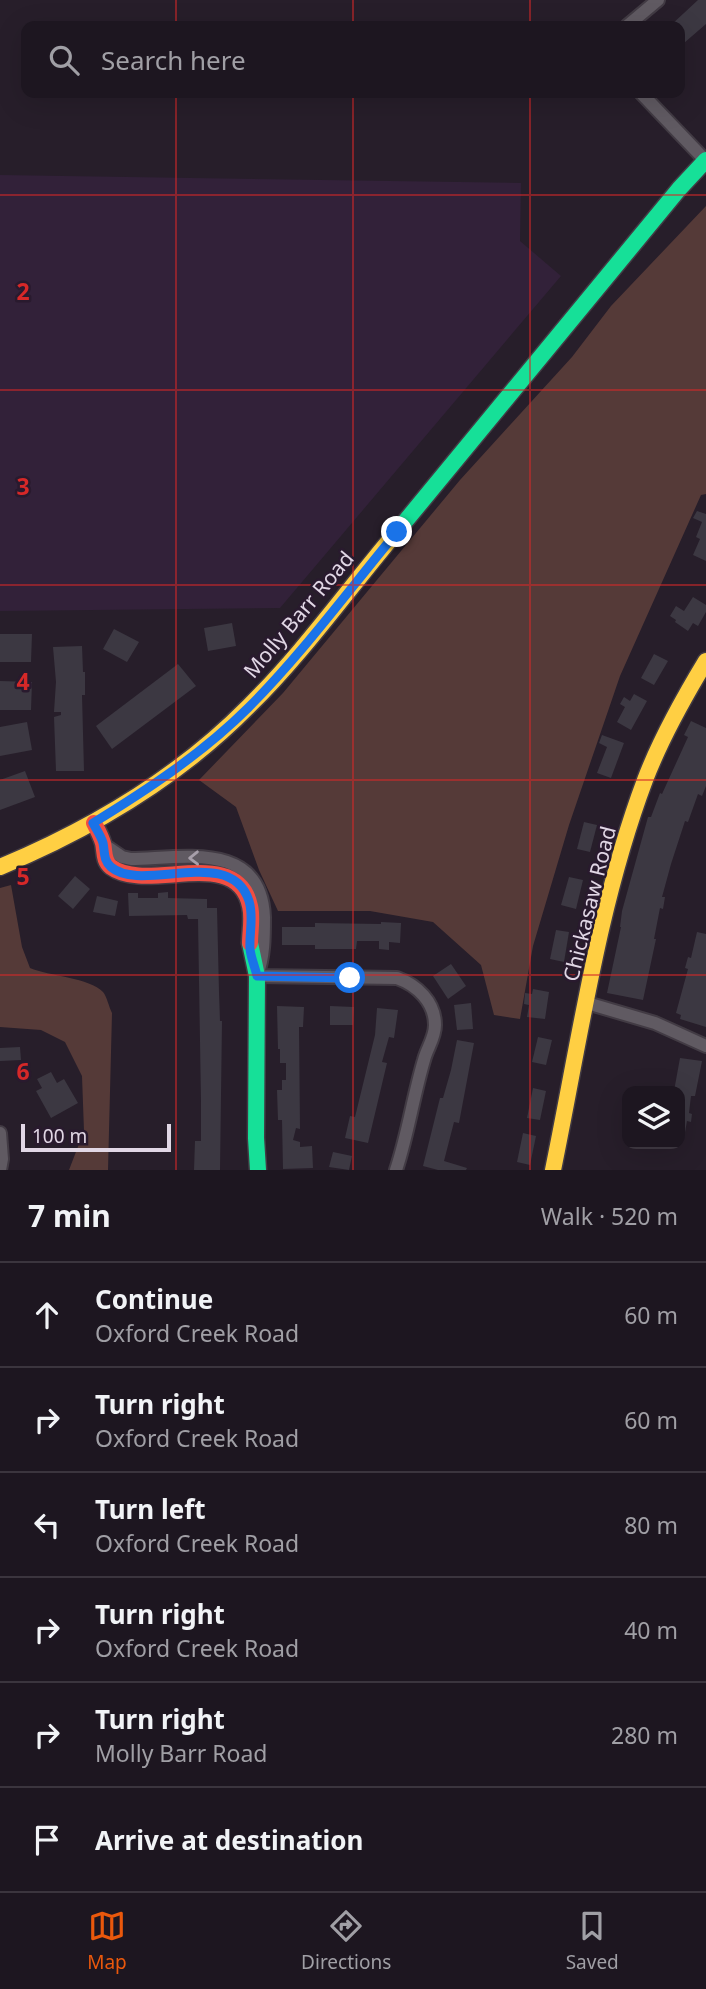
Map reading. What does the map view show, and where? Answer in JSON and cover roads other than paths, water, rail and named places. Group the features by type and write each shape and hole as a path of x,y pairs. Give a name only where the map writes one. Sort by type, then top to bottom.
{"main road":[{"name":"Molly Barr Road","path":"0,867 93,823 132,799 198,751 247,708 293,657 706,160"},
{"name":"Chickasaw Road","path":"553,1170 613,885 640,794 667,731 706,661"},
{"path":"93,823 103,844 103,855 112,867 125,874 215,873 242,887 249,900 250,950 257,976 258,1170"}],"street":[{"path":"633,21 658,0"},
{"path":"645,98 706,160"},
{"path":"257,976 397,978 408,982 429,1001 435,1023 433,1036 424,1057 396,1170"},
{"path":"587,1003 655,1023 706,1046"},
{"path":"0,1133 0,1170"}]}
